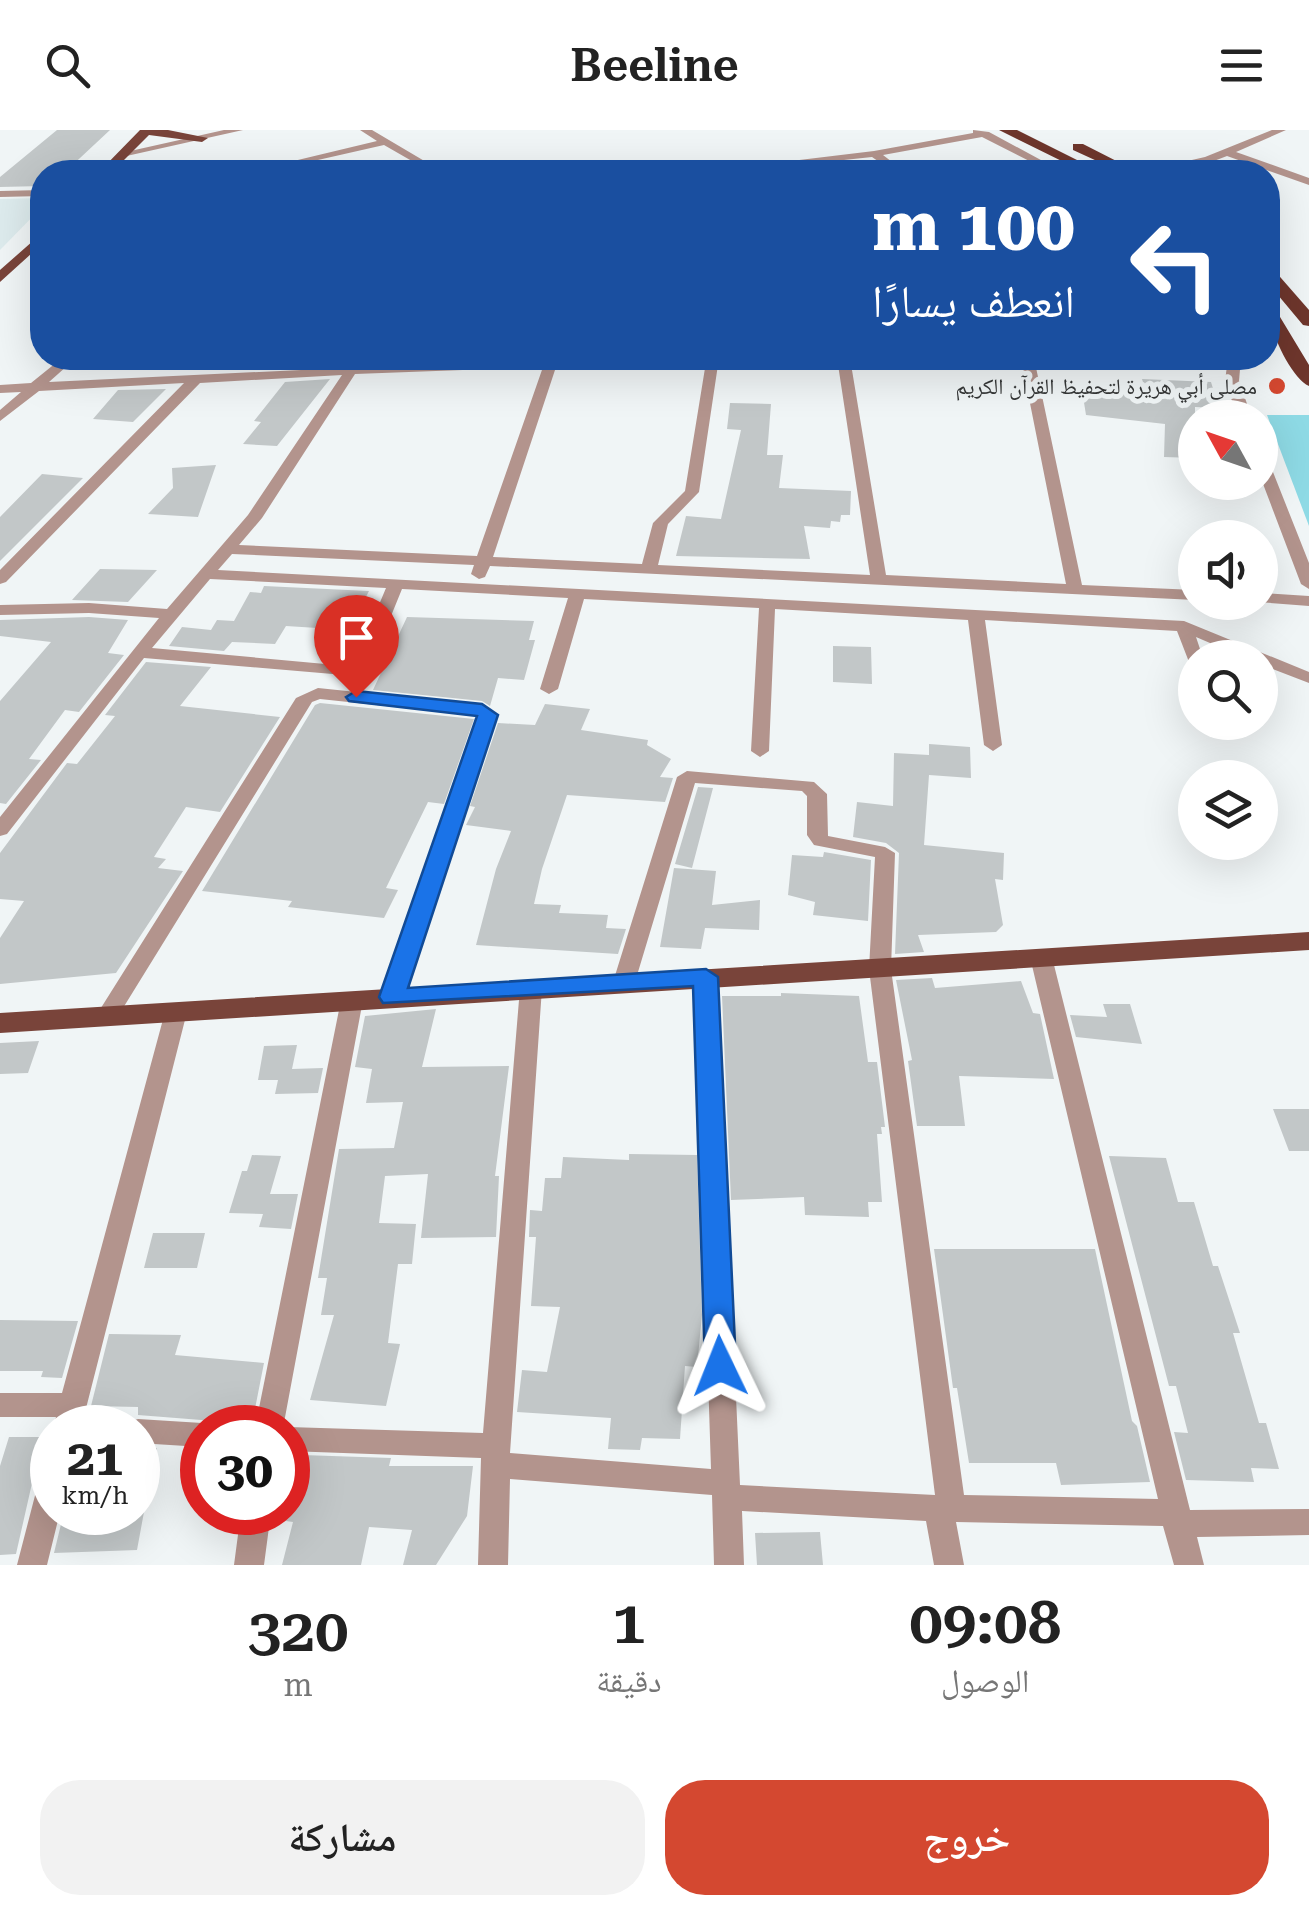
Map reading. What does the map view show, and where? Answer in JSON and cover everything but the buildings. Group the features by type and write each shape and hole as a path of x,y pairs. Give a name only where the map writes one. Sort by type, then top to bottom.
{"highway":[{"path":"1006,130 1069,160"},
{"path":"1044,130 1106,160"},
{"path":"1280,287 1309,321"},
{"path":"1280,330 1309,380"}],"main road":[{"path":"116,160 147,130 202,138"},
{"path":"0,278 30,249"},
{"path":"0,1023 1309,941"}],"street":[{"path":"122,154 238,130"},
{"path":"365,130 417,160"},
{"path":"1197,160 1228,153 1282,130"},
{"path":"837,160 980,132 1035,160"},
{"path":"305,160 386,142"},
{"path":"1228,153 1248,160"},
{"path":"874,154 883,160"},
{"path":"1280,172 1309,182"},
{"path":"0,194 30,193"},
{"path":"1280,340 1287,340"},
{"path":"0,417 55,370"},
{"path":"0,389 374,370"},
{"path":"474,590 548,370"},
{"path":"648,570 662,522 692,492 710,370"},
{"path":"846,370 879,581"},
{"path":"1031,370 1076,588"},
{"path":"1233,370 1238,400"},
{"path":"0,830 139,652 229,549 352,371"},
{"path":"0,579 196,379"},
{"path":"1277,500 1309,584"},
{"path":"229,549 1178,594"},
{"path":"208,574 1184,626 1309,678"},
{"path":"139,652 350,672 362,666 395,586"},
{"path":"549,689 577,594"},
{"path":"1278,599 1309,601"},
{"path":"760,750 767,605"},
{"path":"0,610 70,608 171,614"},
{"path":"976,614 993,745"},
{"path":"1184,626 1189,640"},
{"path":"108,1016 303,701 318,693 482,710 488,715 392,997"},
{"path":"624,982 684,780 690,776 807,786 818,794 816,835 821,841 884,852 880,969 949,1565"},
{"path":"1042,956 1189,1565"},
{"path":"706,977 730,1565"},
{"path":"494,1565 496,1456 531,988"},
{"path":"273,1405 352,1000"},
{"path":"74,1405 176,1012"},
{"path":"0,1405 30,1412"},
{"path":"310,1441 496,1456 725,1490 945,1508 1309,1522"},
{"path":"32,1565 39,1535"},
{"path":"249,1565 253,1535"}],"shaded area":[{"path":"30,198 30,219 0,250 0,199"},
{"path":"1278,415 1309,415 1309,526 1278,444"}],"place":[{"name":"مصلى أبي هريرة لتحفيظ القرآن الكريم","path":"1277,386"}],"route":[{"path":"356,697 482,710 488,715 392,997 706,977 720,1366"}]}
